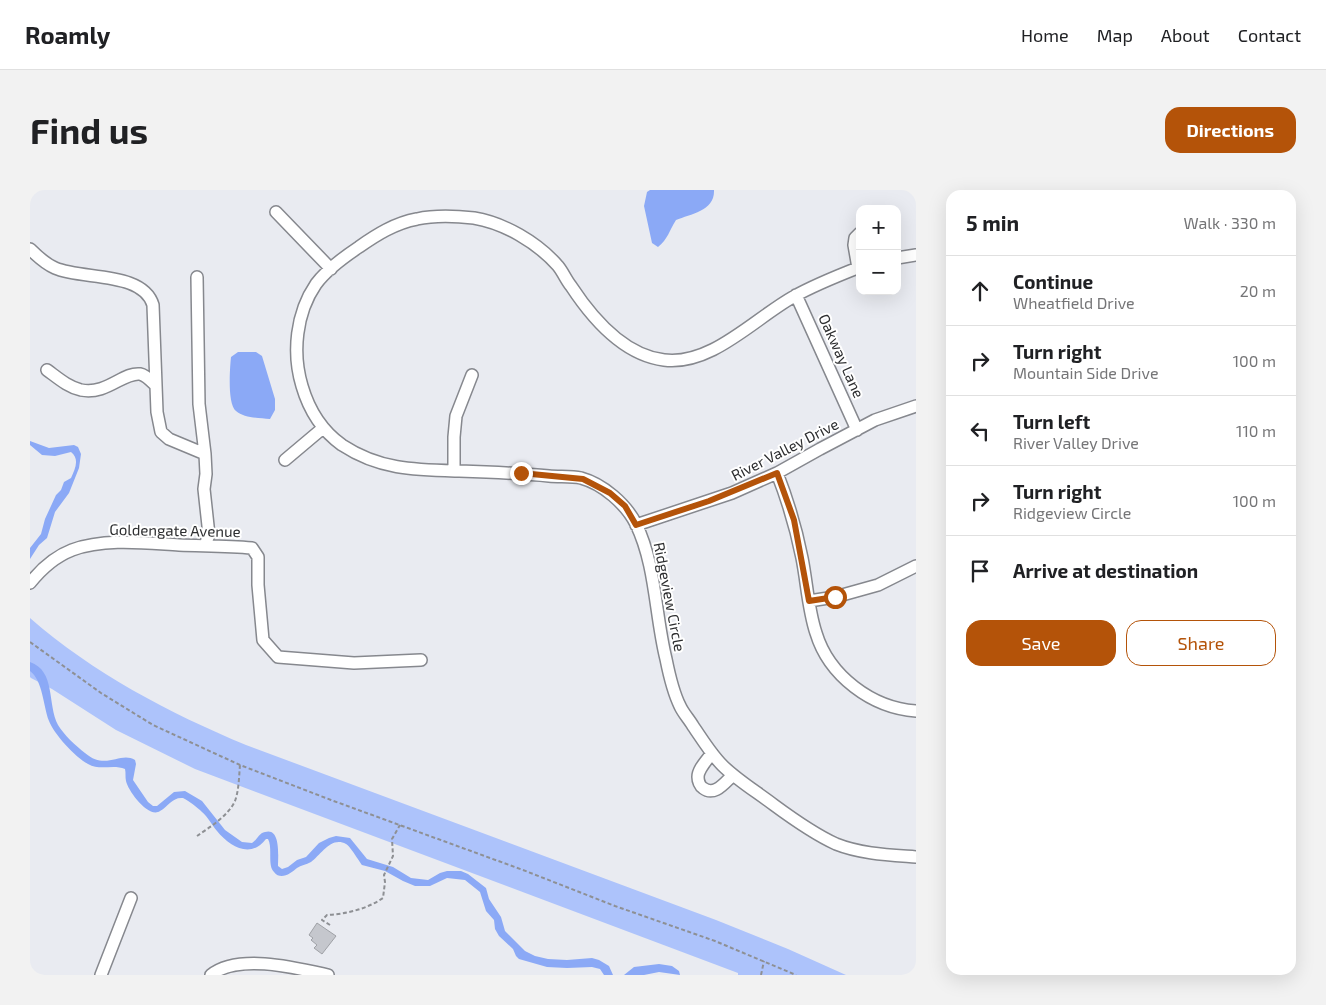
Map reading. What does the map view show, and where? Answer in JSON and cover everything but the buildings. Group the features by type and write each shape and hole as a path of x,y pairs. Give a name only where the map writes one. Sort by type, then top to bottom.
{"street":[{"path":"276,212 331,269"},
{"name":"Ridgeview Circle","path":"856,269 796,295 706,353 686,359 662,360 636,351 621,343 603,326 573,290 558,266 520,236 495,223 474,218 416,219 392,227 374,236 344,257 317,282 304,306 296,341 298,371 303,391 314,416 323,428 341,444 367,459 398,468 521,473 583,479 610,493 625,506 644,544 659,614 665,656 679,705 712,753 733,774 799,822 837,844 882,855 916,857"},
{"name":"Ridgeview Circle","path":"856,237 854,245 856,254"},
{"path":"30,249 56,269 85,276 119,278 145,292 153,305 155,385 161,432 169,439 205,454"},
{"path":"901,257 916,255"},
{"path":"197,277 199,404 205,454 206,474 204,489 209,534 204,545"},
{"name":"Oakway Lane","path":"796,295 857,430"},
{"path":"47,370 69,386 82,390 102,389 132,375 140,374 146,376 155,385"},
{"path":"454,471 456,416 472,375"},
{"name":"River Valley Drive","path":"636,525 709,501 777,473 875,420 916,406"},
{"path":"285,460 323,428"},
{"path":"777,473 794,520 816,634 831,663 860,692 901,710 916,711"},
{"name":"Goldengate Avenue","path":"30,583 43,566 72,550 104,543 252,548 258,557 258,585 263,640 278,657 354,663 421,660"},
{"path":"809,601 843,595 878,585 916,566"},
{"path":"712,753 701,768 698,776 699,783 704,789 711,791 719,789 733,774"},
{"path":"101,975 131,898"},
{"path":"212,975 217,971 240,964 296,967 328,975"}],"path":[{"path":"30,642 101,693 153,725 240,765 764,961 796,975"},
{"path":"197,836 223,816 234,801 238,787 240,765"},
{"path":"330,925 322,920 327,915 340,914 366,907 383,898 384,875 393,856 392,839 400,825"},
{"path":"760,975 764,961"}],"shaded area":[{"path":"650,190 714,190 711,203 701,211 676,220 666,238 658,247 652,243 644,206 647,192"},
{"path":"238,352 256,352 262,356 275,399 275,410 270,419 243,415 233,407 230,393 231,357"},
{"path":"30,441 49,448 74,445 78,447 81,454 79,468 69,493 55,512 47,538 39,545 30,559 30,548 41,534 45,519 56,495 61,490 64,482 71,478 76,461 71,452 55,456 42,455 30,445"},
{"path":"30,618 54,638 106,674 160,705 217,733 716,920 846,975 738,975 738,973 195,769 116,730 52,689 31,678"},
{"path":"30,662 38,666 44,673 50,689 55,717 63,733 93,758 106,761 124,758 135,760 133,780 148,802 153,806 157,806 174,792 185,791 202,801 225,830 242,842 252,843 261,834 270,832 274,834 278,844 278,866 282,869 306,857 319,843 336,836 350,838 367,859 393,867 411,878 428,880 447,871 461,871 486,888 489,899 501,917 505,931 525,951 548,959 592,958 609,966 613,975 604,975 600,969 592,967 547,967 519,959 513,949 499,936 495,929 494,920 486,911 480,892 465,880 447,878 430,886 415,886 385,871 362,865 348,845 341,842 331,844 311,862 286,875 280,876 272,869 268,839 254,848 241,849 234,846 222,837 200,810 183,798 173,800 160,811 150,811 140,803 131,791 126,781 125,769 97,767 88,764 71,751 60,738 49,721 38,681 30,671"},
{"path":"659,964 672,966 679,971 680,975 659,972 644,975 624,975 634,967"}],"route":[{"path":"521,473 583,479 610,493 625,506 636,525 732,493 777,473 794,520 809,601 835,597"}]}
